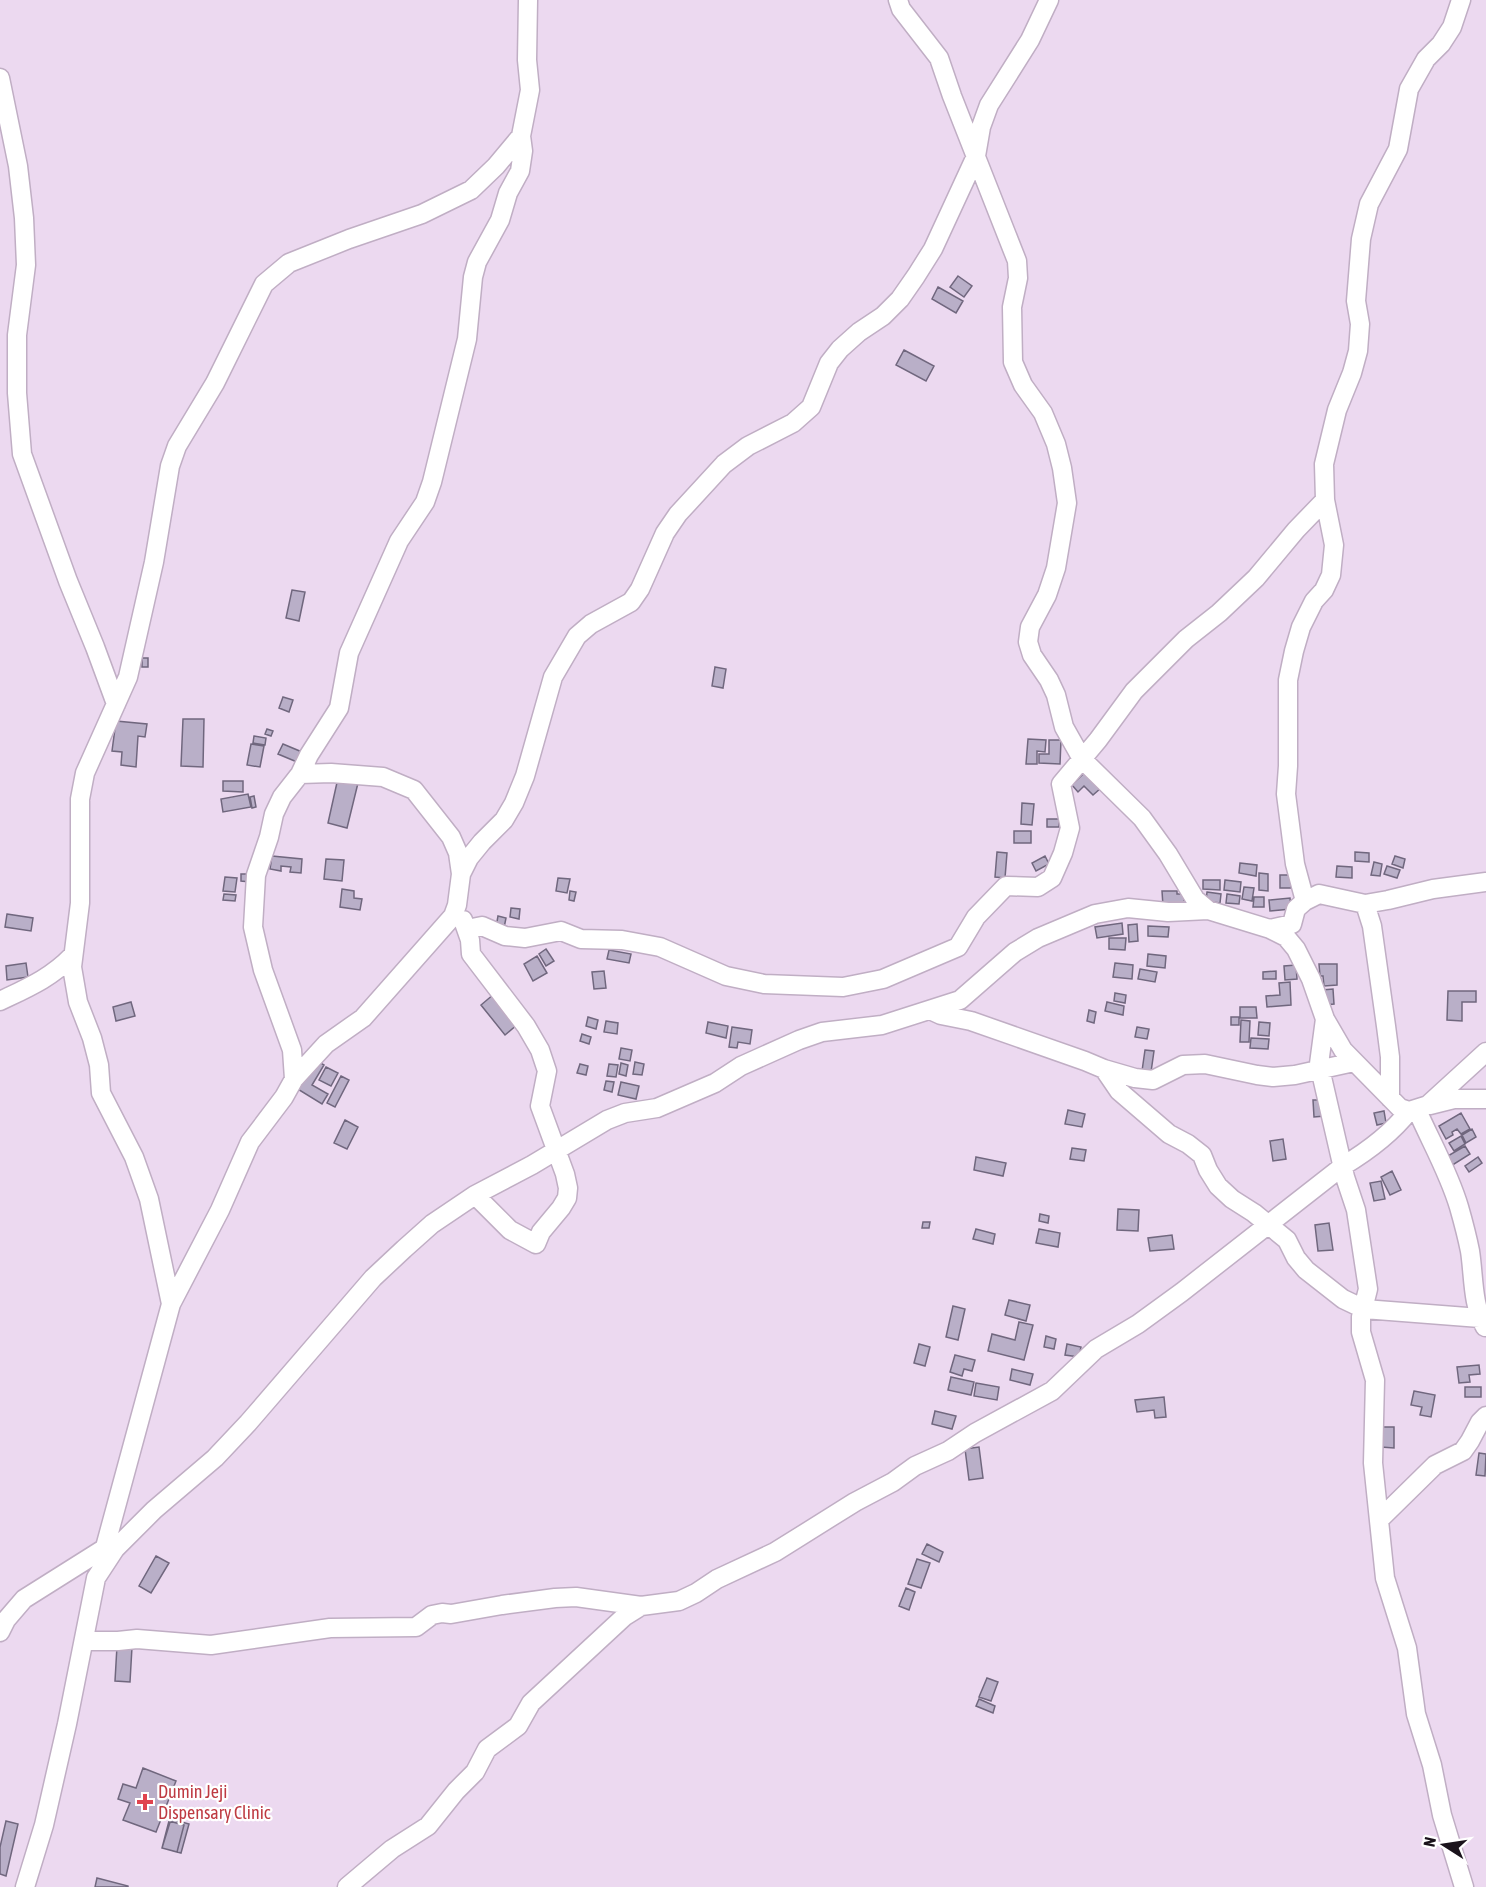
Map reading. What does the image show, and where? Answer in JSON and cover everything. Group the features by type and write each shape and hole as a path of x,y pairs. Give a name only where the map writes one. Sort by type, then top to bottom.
{"street":[{"path":"294,1079 292,1050 263,970 253,927 256,875 274,814 282,797 300,774 309,755 339,708 349,653 399,541 425,502 467,339 473,277 483,250 500,220 508,193 520,171 523,151 521,136 530,90 527,60 528,0"},
{"path":"897,0 901,9 939,58 1017,261 1018,278 1012,307 1013,362 1023,385 1043,413 1056,444 1062,468 1066,503 1063,537 1047,595 1030,627 1028,642 1032,655 1049,680 1056,695 1064,726 1082,759 1142,818 1168,854 1195,899 1208,910"},
{"path":"461,874 469,858 504,820 514,803 525,776 553,677 577,636 591,624 631,602 640,589 665,533 678,514 724,464 748,446 793,423 811,407 829,363 840,349 859,332 883,316 900,299 916,276 933,249 976,156 981,127 989,105 1030,40 1049,0"},
{"path":"1305,901 1295,864 1287,804 1288,681 1301,627 1331,575 1334,545 1325,500 1324,464 1342,395 1352,373 1358,351 1360,324 1356,301 1360,239 1369,204 1398,149 1409,89 1426,59 1441,44 1452,27 1461,0"},
{"path":"0,78 18,166 24,218 26,265 17,335 17,393 22,454 116,704"},
{"path":"171,1304 149,1199 134,1157 101,1093 99,1065 92,1038 78,1002 72,956 80,903 80,799 85,773 128,677 154,562 168,477 177,446 215,384 264,284 289,263 422,214 471,190 496,166 521,136"},
{"path":"467,929 482,926 505,936 525,938 561,931 581,939 622,940 660,947 726,976 764,984 833,987 883,979 958,947 976,917 1006,886 1038,887 1052,878 1063,853 1070,828 1061,784 1098,740 1134,691 1186,639 1219,613 1256,578 1296,530 1325,500"},
{"path":"25,1887 44,1825 96,1578 171,1304 220,1210 250,1142 284,1097 294,1079 326,1044 363,1018 453,916 457,905 461,874 459,853 451,837 414,790 383,777 331,772 300,774"},
{"path":"1270,929 1292,924 1296,909 1319,894 1365,904 1433,889 1486,882"},
{"path":"1365,904 1372,926 1390,1057 1390,1098"},
{"path":"96,1578 115,1549 138,1524 215,1458 248,1423 373,1278 432,1224 475,1195 556,1152 607,1119 625,1113 657,1108 715,1083 741,1066 799,1040 822,1032 882,1025 960,1000 1015,952 1038,938 1095,914 1128,908 1168,912 1208,910 1270,929 1286,937 1296,949 1311,980 1325,1019 1343,1050 1400,1108 1418,1109 1454,1099 1486,1099"},
{"path":"453,916 463,920 467,929 471,954 526,1026 540,1050 547,1071 540,1106 568,1188 567,1198 541,1232 536,1244 510,1230 475,1195"},
{"path":"0,1001 44,980 72,956"},
{"path":"930,1010 982,1025 1135,1078 1153,1080 1183,1065 1205,1064 1273,1077 1294,1075 1354,1062"},
{"path":"1325,1019 1319,1064 1356,1210 1368,1289 1361,1317 1361,1332 1375,1380 1373,1463 1385,1578 1407,1648 1416,1714 1434,1774 1442,1815 1464,1887"},
{"path":"84,1641 137,1639 211,1645 330,1628 416,1627 432,1615 555,1599 585,1598 641,1606 679,1601 717,1579 775,1552 915,1466 948,1451 1052,1391 1096,1349 1138,1324 1269,1226 1343,1166 1367,1151 1486,1052"},
{"path":"1104,1069 1119,1091 1169,1134 1202,1155 1218,1186 1287,1240 1296,1258 1306,1270 1343,1299 1364,1309 1483,1324 1473,1283 1470,1250 1458,1205 1418,1109"},
{"path":"1380,1519 1435,1465 1462,1451 1470,1442 1479,1422 1486,1416"},
{"path":"0,1632 6,1620 24,1599 105,1548"},
{"path":"347,1887 392,1849 428,1826 456,1791 475,1772 487,1749 518,1726 531,1703 617,1623 641,1606"}],"building":[{"path":"958,276 972,286 964,297 950,287"},
{"path":"938,287 963,301 956,313 932,299"},
{"path":"904,350 934,366 926,381 896,365"},
{"path":"292,590 305,592 299,621 286,618"},
{"path":"142,658 148,658 148,667 142,667"},
{"path":"715,667 726,669 723,688 712,686"},
{"path":"283,697 293,700 289,712 279,708"},
{"path":"183,719 204,719 203,767 181,766"},
{"path":"116,721 147,724 145,737 138,736 136,767 121,765 122,752 112,751"},
{"path":"267,729 273,731 271,736 265,734"},
{"path":"254,736 266,738 265,745 253,743"},
{"path":"1028,739 1046,740 1045,752 1037,751 1037,764 1026,764"},
{"path":"1049,740 1061,740 1060,764 1039,763 1039,754 1049,754"},
{"path":"251,744 264,746 260,767 247,765"},
{"path":"283,744 302,752 297,762 278,754"},
{"path":"1086,771 1101,788 1093,795 1084,786 1078,792 1072,785"},
{"path":"338,778 358,783 347,828 328,823"},
{"path":"223,781 243,781 243,792 223,791"},
{"path":"248,794 251,807 223,812 221,799"},
{"path":"254,796 256,807 252,808 250,797"},
{"path":"1022,803 1034,804 1032,825 1021,824"},
{"path":"1047,819 1059,819 1059,827 1047,827"},
{"path":"1014,831 1031,831 1031,843 1014,843"},
{"path":"997,852 1007,853 1005,878 995,877"},
{"path":"1355,852 1369,853 1369,862 1355,861"},
{"path":"272,856 302,859 301,873 290,872 291,867 281,866 281,871 270,869"},
{"path":"1045,856 1049,864 1036,871 1032,863"},
{"path":"1395,856 1405,859 1403,868 1392,864"},
{"path":"326,859 344,860 342,881 324,879"},
{"path":"1374,862 1382,864 1380,876 1371,875"},
{"path":"1240,863 1257,865 1256,876 1239,873"},
{"path":"1337,866 1352,867 1352,878 1336,877"},
{"path":"1387,866 1400,870 1397,878 1384,874"},
{"path":"1259,873 1268,874 1268,891 1259,890"},
{"path":"241,874 251,874 250,882 241,881"},
{"path":"1280,875 1292,875 1291,888 1280,888"},
{"path":"225,877 237,878 235,892 223,891"},
{"path":"558,878 570,879 567,893 556,891"},
{"path":"1203,880 1220,880 1220,890 1203,889"},
{"path":"1225,880 1241,882 1240,892 1224,890"},
{"path":"1244,887 1254,888 1252,901 1242,899"},
{"path":"342,889 354,891 354,898 362,899 360,910 340,907"},
{"path":"570,891 576,892 574,901 569,900"},
{"path":"1162,891 1177,891 1177,894 1184,894 1184,905 1163,906"},
{"path":"1207,892 1221,894 1220,903 1206,901"},
{"path":"224,894 236,895 235,901 223,900"},
{"path":"1227,894 1240,896 1239,904 1226,903"},
{"path":"1254,897 1264,897 1264,907 1253,907"},
{"path":"1290,898 1291,909 1270,911 1269,900"},
{"path":"511,908 520,909 519,919 510,917"},
{"path":"7,914 33,918 31,931 5,927"},
{"path":"498,916 506,918 504,928 496,927"},
{"path":"1122,923 1123,934 1097,938 1095,927"},
{"path":"1137,924 1138,941 1129,942 1128,925"},
{"path":"1148,926 1169,927 1168,937 1148,936"},
{"path":"1109,938 1126,938 1125,950 1109,949"},
{"path":"546,949 554,961 546,966 539,954"},
{"path":"609,950 631,954 629,963 607,959"},
{"path":"1148,954 1166,956 1165,968 1147,966"},
{"path":"537,956 547,973 533,981 524,964"},
{"path":"26,963 28,977 7,980 6,966"},
{"path":"1115,963 1133,965 1132,979 1113,977"},
{"path":"1319,964 1337,964 1337,985 1324,986"},
{"path":"1296,965 1297,979 1285,980 1284,966"},
{"path":"1140,969 1157,972 1155,982 1138,979"},
{"path":"604,971 606,988 594,989 592,972"},
{"path":"1276,971 1276,979 1263,979 1263,972"},
{"path":"1290,982 1291,1005 1267,1007 1266,996 1280,995 1279,983"},
{"path":"1333,989 1334,1004 1323,1005 1322,990"},
{"path":"1448,991 1476,991 1476,1002 1462,1002 1462,1021 1447,1020"},
{"path":"1115,993 1126,995 1125,1003 1114,1001"},
{"path":"494,994 518,1024 505,1035 481,1005"},
{"path":"131,1002 135,1016 116,1021 113,1007"},
{"path":"1107,1002 1124,1006 1123,1015 1105,1011"},
{"path":"1240,1007 1256,1007 1257,1018 1240,1018"},
{"path":"1089,1010 1096,1012 1094,1023 1087,1021"},
{"path":"588,1017 598,1020 596,1029 586,1026"},
{"path":"1231,1017 1239,1017 1239,1025 1231,1025"},
{"path":"1241,1020 1250,1021 1249,1042 1240,1042"},
{"path":"606,1021 618,1023 617,1034 604,1032"},
{"path":"708,1022 728,1026 726,1038 706,1033"},
{"path":"1259,1022 1270,1023 1269,1036 1258,1035"},
{"path":"732,1027 752,1030 750,1044 738,1042 737,1048 729,1047"},
{"path":"1137,1027 1149,1029 1147,1039 1135,1037"},
{"path":"582,1034 591,1037 589,1044 580,1041"},
{"path":"1251,1038 1269,1039 1268,1049 1250,1048"},
{"path":"621,1048 632,1050 630,1061 619,1059"},
{"path":"1145,1050 1154,1051 1151,1072 1142,1071"},
{"path":"314,1059 324,1065 312,1085 328,1094 322,1104 296,1088"},
{"path":"635,1062 644,1064 642,1075 633,1074"},
{"path":"621,1063 628,1065 626,1076 619,1074"},
{"path":"580,1064 588,1066 586,1075 577,1073"},
{"path":"609,1064 618,1065 616,1077 607,1076"},
{"path":"326,1067 338,1073 331,1086 319,1080"},
{"path":"341,1076 349,1080 335,1107 327,1103"},
{"path":"606,1081 614,1082 612,1092 604,1090"},
{"path":"621,1082 639,1086 636,1099 618,1095"},
{"path":"1313,1100 1323,1100 1325,1116 1314,1117"},
{"path":"1068,1110 1085,1114 1082,1127 1065,1124"},
{"path":"1384,1111 1386,1123 1377,1125 1374,1113"},
{"path":"1461,1113 1470,1129 1461,1134 1457,1129 1446,1139 1439,1126"},
{"path":"345,1120 358,1127 347,1149 334,1143"},
{"path":"1472,1129 1476,1137 1466,1143 1462,1135"},
{"path":"1461,1136 1465,1144 1454,1151 1449,1143"},
{"path":"1283,1139 1286,1159 1273,1161 1270,1141"},
{"path":"1465,1146 1470,1154 1451,1166 1446,1157"},
{"path":"1072,1148 1086,1150 1084,1161 1070,1159"},
{"path":"976,1157 1006,1163 1003,1176 974,1170"},
{"path":"1478,1157 1482,1163 1469,1172 1465,1166"},
{"path":"1392,1171 1401,1190 1390,1195 1381,1177"},
{"path":"1381,1181 1385,1199 1374,1201 1370,1183"},
{"path":"1118,1209 1139,1210 1138,1231 1117,1230"},
{"path":"1040,1214 1049,1216 1048,1223 1039,1221"},
{"path":"923,1222 930,1222 929,1228 922,1228"},
{"path":"1329,1223 1333,1250 1318,1251 1315,1225"},
{"path":"976,1229 995,1234 993,1244 973,1239"},
{"path":"1039,1229 1060,1233 1058,1247 1036,1243"},
{"path":"1172,1235 1174,1249 1150,1251 1148,1238"},
{"path":"1009,1300 1030,1305 1026,1321 1005,1315"},
{"path":"953,1306 965,1309 958,1340 946,1337"},
{"path":"1019,1322 1033,1325 1024,1360 988,1351 992,1334 1015,1340"},
{"path":"1046,1336 1056,1339 1054,1349 1044,1347"},
{"path":"919,1344 930,1347 925,1366 914,1363"},
{"path":"1067,1344 1081,1347 1079,1357 1065,1355"},
{"path":"955,1355 975,1360 972,1371 964,1369 962,1376 950,1372"},
{"path":"1479,1365 1480,1374 1469,1375 1470,1382 1459,1383 1457,1367"},
{"path":"1012,1369 1033,1374 1030,1385 1010,1380"},
{"path":"951,1377 974,1382 971,1395 948,1390"},
{"path":"976,1383 999,1387 997,1400 974,1396"},
{"path":"1465,1387 1481,1387 1481,1397 1465,1397"},
{"path":"1414,1391 1435,1395 1431,1417 1420,1415 1422,1407 1411,1405"},
{"path":"1164,1397 1166,1417 1155,1418 1154,1410 1137,1412 1135,1400"},
{"path":"935,1411 956,1416 952,1429 932,1424"},
{"path":"1382,1427 1394,1427 1394,1448 1381,1447"},
{"path":"979,1447 983,1478 969,1480 965,1449"},
{"path":"1479,1453 1486,1454 1485,1476 1476,1475"},
{"path":"927,1544 943,1552 939,1562 922,1554"},
{"path":"156,1556 169,1563 151,1593 139,1586"},
{"path":"917,1559 930,1563 921,1588 908,1584"},
{"path":"906,1588 915,1592 909,1610 899,1606"},
{"path":"117,1646 132,1647 130,1682 115,1681"},
{"path":"987,1678 998,1682 991,1701 979,1697"},
{"path":"979,1699 995,1706 993,1713 976,1706"},
{"name":"Dumin Jeji Dispensary Clinic","path":"143,1768 176,1781 156,1832 123,1820 130,1803 118,1799 123,1784 136,1788"},
{"path":"171,1819 189,1824 181,1853 162,1848"},
{"path":"6,1821 18,1824 6,1876 0,1874 0,1847"},
{"path":"169,1821 184,1825 177,1852 162,1848"},
{"path":"97,1878 128,1886 128,1887 95,1887"}],"place":[{"name":"Dumin Jeji Dispensary Clinic","path":"145,1802"}]}
